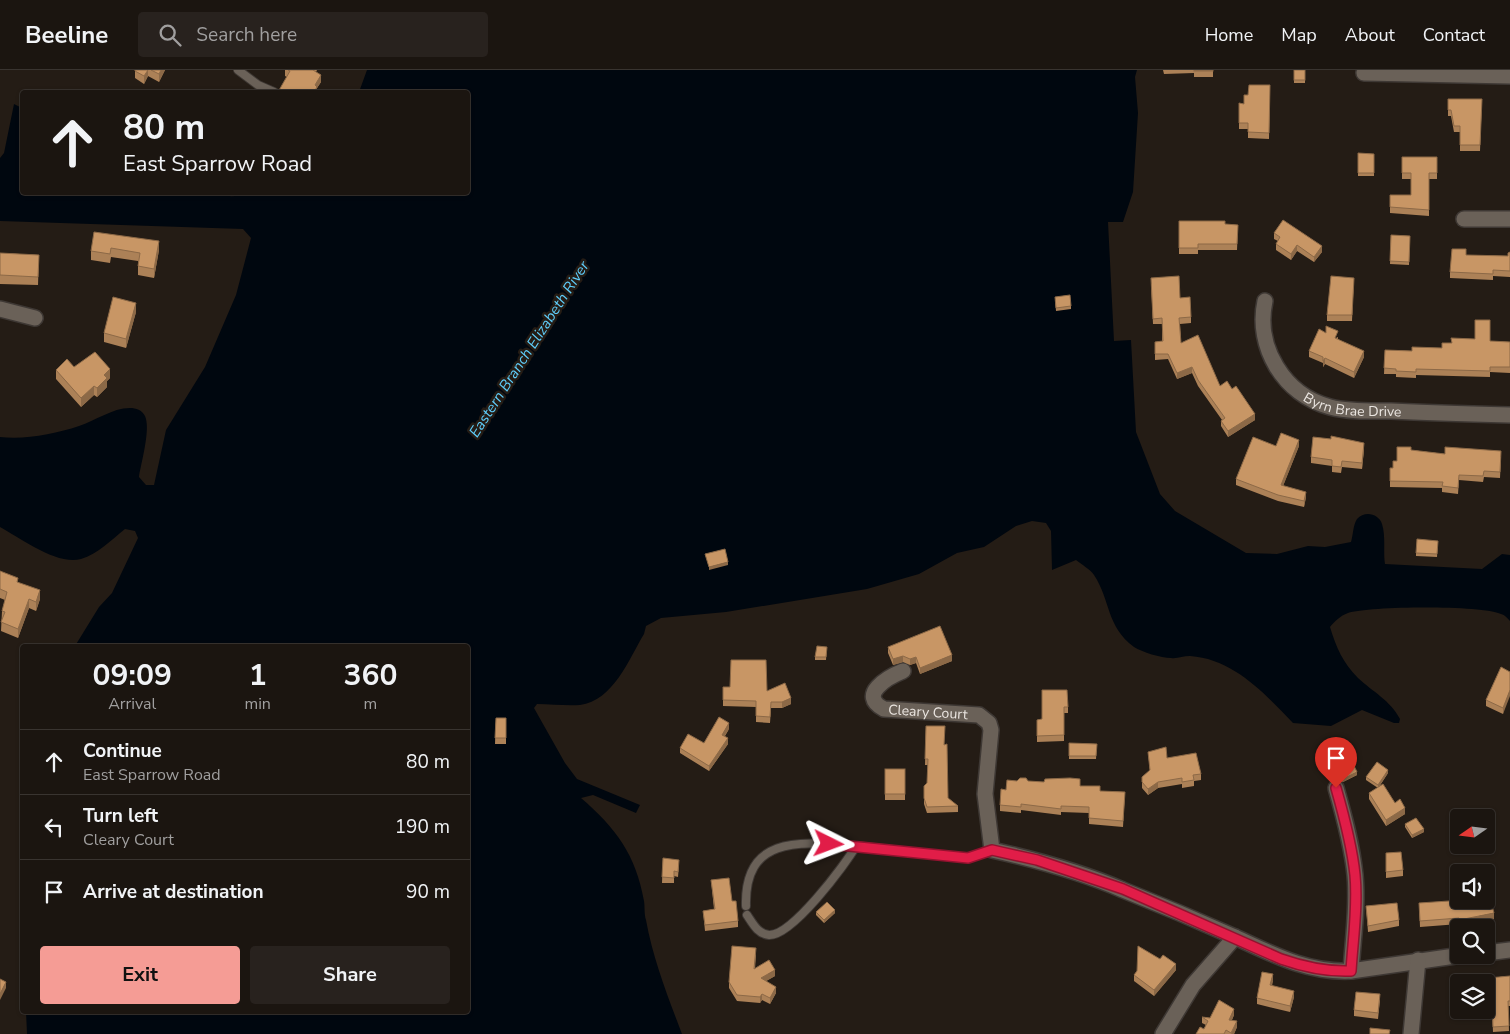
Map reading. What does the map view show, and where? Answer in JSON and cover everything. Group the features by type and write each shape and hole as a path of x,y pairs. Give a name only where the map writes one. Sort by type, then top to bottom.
{"street":[{"path":"1364,73 1510,76"},
{"path":"1464,219 1510,220"},
{"name":"Byrn Brae Drive","path":"1265,301 1263,323 1270,355 1288,382 1316,402 1345,410 1510,416"},
{"path":"0,309 35,318"},
{"name":"Cleary Court","path":"902,671 878,686 874,693 878,706 884,709 979,715 989,723 991,730 985,794 992,850"},
{"path":"1336,788 1346,823 1355,874 1356,896 1351,971"},
{"path":"992,850 1080,873 1235,937 1281,959 1304,967 1333,972 1351,971 1450,956"},
{"path":"1163,1034 1193,985 1235,937"},
{"path":"1495,952 1510,950"},
{"path":"1412,1034 1418,960"}],"lane":[{"path":"238,70 258,85 269,90"},
{"path":"746,906 745,886 750,871 767,852 775,848 797,845 856,846 968,858 992,850"},
{"path":"748,915 754,927 760,932 770,935 778,933 789,926 828,885 847,862 856,846"}],"water":[{"name":"Eastern Branch Elizabeth River","path":"367,70 1137,70 1135,77 1138,113 1133,192 1123,222 1108,222 1114,341 1131,340 1136,432 1160,494 1175,511 1246,553 1277,554 1308,546 1325,547 1351,542 1357,519 1360,516 1371,514 1378,518 1382,524 1385,564 1482,569 1502,554 1510,555 1510,621 1502,614 1472,609 1401,608 1348,613 1330,627 1341,654 1348,667 1358,678 1386,701 1400,719 1399,723 1394,723 1362,710 1331,726 1293,723 1248,680 1221,664 1190,656 1162,657 1134,647 1118,631 1099,585 1090,571 1076,560 1052,570 1051,531 1046,523 1032,521 1016,526 984,547 957,553 919,574 867,589 726,612 661,618 646,626 644,634 626,666 602,696 592,702 580,705 537,704 534,708 565,763 577,779 640,805 636,813 593,795 581,798 614,832 630,856 636,870 644,901 645,918 661,978 682,1034 27,1034 26,1014 470,1014 470,644 76,644 99,607 112,593 138,538 135,531 125,529 93,554 81,559 72,560 39,550 0,527 0,437 20,438 60,432 85,424 110,412 130,408 137,409 142,412 147,422 139,477 146,485 154,485 166,430 205,367 236,295 251,238 243,229 0,221 0,158 4,153 14,104 20,107 20,195 470,195 470,90 360,90"}],"building":[{"path":"135,70 148,70 144,76"},
{"path":"151,70 161,70 159,74"},
{"path":"288,70 313,70 321,75 315,85 317,87 315,90 279,90 290,71"},
{"path":"1213,70 1213,71 1194,71"},
{"path":"1294,70 1305,70 1305,80 1294,80"},
{"path":"1249,85 1270,85 1269,133 1248,132 1248,123 1239,123 1239,103 1244,104 1244,95 1248,95"},
{"path":"1448,99 1482,99 1480,145 1460,145 1460,126 1454,126 1451,110 1448,110"},
{"path":"1358,153 1374,154 1374,173 1358,173"},
{"path":"1402,157 1437,157 1437,173 1429,173 1429,210 1390,207 1390,195 1411,195 1411,173 1402,173"},
{"path":"1283,220 1322,246 1314,257 1297,245 1291,254 1276,244 1280,237 1274,233"},
{"path":"1179,221 1225,221 1225,224 1238,225 1237,244 1198,244 1198,248 1179,248"},
{"path":"94,232 159,241 154,269 138,266 140,253 111,248 110,254 91,251"},
{"path":"1391,235 1410,236 1409,262 1390,261"},
{"path":"1452,249 1466,249 1466,255 1508,256 1510,252 1510,271 1493,270 1493,274 1450,272"},
{"path":"0,253 39,255 38,277 0,275"},
{"path":"1179,276 1180,298 1190,297 1191,317 1179,318 1181,343 1198,335 1220,386 1227,381 1232,389 1236,386 1255,414 1228,431 1221,421 1225,418 1198,380 1192,367 1177,373 1168,354 1155,354 1155,342 1163,341 1162,318 1153,319 1151,278"},
{"path":"1331,276 1354,278 1352,315 1327,315"},
{"path":"1070,295 1071,306 1056,308 1055,297"},
{"path":"113,297 136,303 126,339 104,333"},
{"path":"1475,320 1490,320 1490,341 1510,342 1510,367 1490,367 1490,371 1416,369 1416,372 1384,368 1385,350 1412,351 1412,347 1442,348 1442,343 1452,343 1451,338 1475,339"},
{"path":"1326,326 1338,331 1335,338 1364,351 1354,372 1325,358 1323,361 1323,357 1309,351 1319,329 1326,333"},
{"path":"95,352 110,369 104,375 107,378 97,388 94,386 81,398 56,370 67,359 74,367"},
{"path":"1281,433 1299,440 1281,485 1306,492 1304,501 1278,495 1236,479 1253,437 1276,446"},
{"path":"1331,436 1364,443 1362,463 1342,461 1341,467 1332,466 1332,460 1311,457 1313,437 1331,439"},
{"path":"1397,447 1411,447 1411,450 1445,454 1445,447 1501,451 1500,472 1484,471 1483,476 1459,475 1458,488 1442,486 1443,482 1390,481 1390,468 1393,468 1393,461 1397,461"},
{"path":"1417,539 1438,541 1437,554 1416,553"},
{"path":"725,549 728,562 709,567 705,554"},
{"path":"0,571 18,578 17,582 40,590 36,602 29,599 18,629 1,622 5,612 2,611 7,592 0,589"},
{"path":"940,626 952,655 920,668 916,657 910,659 903,656 893,659 888,647"},
{"path":"817,646 827,647 826,657 815,657"},
{"path":"731,660 766,660 767,691 785,683 791,698 782,702 771,702 770,717 756,716 756,701 723,700 723,687 730,687"},
{"path":"1501,667 1510,672 1510,690 1503,708 1486,700"},
{"path":"1042,690 1067,690 1068,707 1064,707 1064,735 1037,736 1037,720 1042,719"},
{"path":"719,717 729,723 722,735 728,738 709,766 680,748 688,734 704,743"},
{"path":"496,718 506,718 506,738 495,738"},
{"path":"926,726 945,726 944,745 947,744 948,798 958,806 927,807 924,798 928,759 925,759"},
{"path":"1069,743 1097,744 1096,756 1069,756"},
{"path":"1166,747 1167,758 1196,753 1201,774 1193,775 1194,780 1182,782 1182,778 1158,782 1148,789 1142,782 1142,777 1150,770 1148,752"},
{"path":"1349,755 1357,772 1343,779 1338,776 1330,778 1325,767"},
{"path":"1377,762 1388,770 1378,785 1366,777"},
{"path":"885,769 905,769 905,794 885,794"},
{"path":"1020,778 1026,778 1028,781 1044,782 1045,779 1080,779 1080,786 1100,786 1100,791 1125,792 1123,821 1089,818 1089,807 1061,806 1061,809 1021,804 1021,807 1000,805 1001,789 1006,790 1007,780 1017,781"},
{"path":"1383,784 1395,803 1400,799 1405,808 1386,820 1369,793"},
{"path":"1416,818 1424,829 1412,835 1405,824"},
{"path":"1401,852 1403,870 1386,872 1386,853"},
{"path":"663,858 679,860 678,872 674,871 674,878 662,877"},
{"path":"729,878 732,901 736,901 738,921 705,925 703,911 715,909 711,880"},
{"path":"1450,901 1450,909 1493,909 1494,913 1464,919 1420,921 1419,903"},
{"path":"827,902 835,910 824,920 816,912"},
{"path":"1397,903 1399,920 1368,926 1366,906"},
{"path":"732,946 756,948 754,969 769,960 775,970 761,978 776,987 770,998 762,994 760,997 737,995 729,982"},
{"path":"1138,946 1160,959 1163,955 1176,964 1154,990 1134,975 1137,971"},
{"path":"1262,972 1273,974 1270,985 1294,991 1290,1006 1257,998"},
{"path":"1510,976 1509,1026 1493,1027 1493,1019 1495,1019 1495,977"},
{"path":"0,979 6,982 0,994"},
{"path":"1356,992 1380,994 1378,1013 1354,1010"},
{"path":"1219,1000 1234,1009 1229,1020 1237,1021 1231,1033 1226,1030 1224,1034 1196,1034 1200,1027 1204,1029 1208,1021 1202,1017 1210,1018"},
{"path":"1370,1028 1390,1030 1389,1034 1370,1034"}],"route":[{"path":"829,844 968,858 992,850 1037,860 1123,889 1281,959 1304,967 1333,972 1351,971 1356,896 1355,874 1346,823 1336,788"}]}
